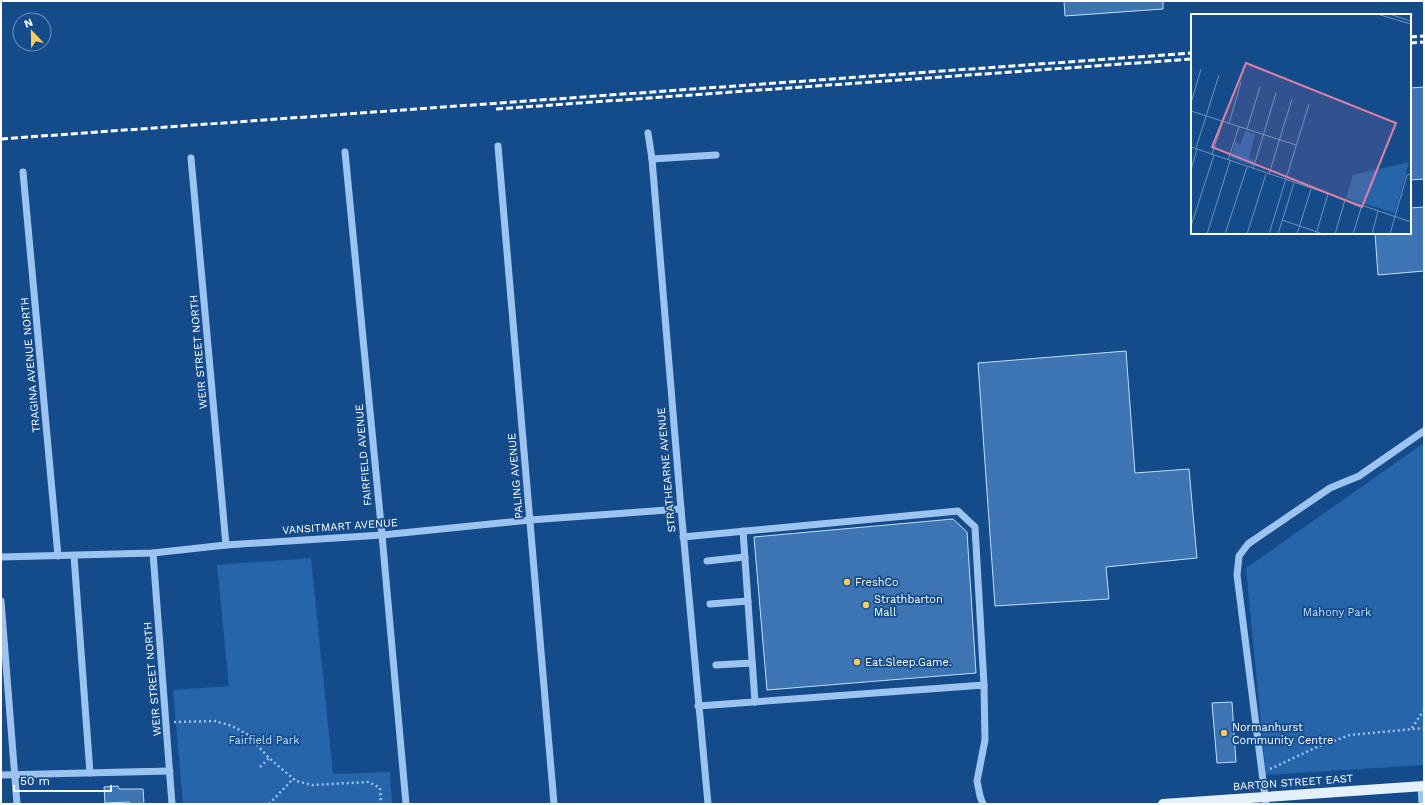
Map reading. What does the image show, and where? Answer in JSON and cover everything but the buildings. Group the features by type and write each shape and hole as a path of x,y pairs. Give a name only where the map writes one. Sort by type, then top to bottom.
{"main road":[{"name":"BARTON STREET EAST","path":"1163,804 1266,800 1423,786"}],"street":[{"name":"STRATHEARNE AVENUE","path":"648,133 652,159 680,509 708,804"},
{"name":"PALING AVENUE","path":"498,146 554,804"},
{"name":"FAIRFIELD AVENUE","path":"345,152 406,804"},
{"path":"652,159 716,155"},
{"name":"WEIR STREET NORTH","path":"191,158 226,545"},
{"name":"TRAGINA AVENUE NORTH","path":"23,172 58,556"},
{"path":"1266,800 1237,575 1239,556 1248,544 1330,488 1359,476 1424,431"},
{"name":"VANSITMART AVENUE","path":"1,557 152,553 226,545 382,535 530,520 680,509"},
{"path":"683,537 958,512 975,527 984,685 985,740 977,781 983,804"},
{"path":"743,531 755,702"},
{"name":"WEIR STREET NORTH","path":"152,553 172,804"},
{"path":"74,556 90,773"},
{"path":"708,561 745,557"},
{"path":"1,601 17,804"},
{"path":"710,604 748,601"},
{"path":"716,665 752,663"},
{"path":"698,706 984,685"},
{"path":"1,775 170,771"},
{"path":"1422,804 1423,786"}],"path":[{"path":"1412,728 1424,710"},
{"path":"166,723 215,721 232,726 247,734 269,758 293,778 312,785 369,782 380,788 381,804"},
{"path":"1268,771 1317,747 1350,735 1424,728"},
{"path":"260,767 269,758"},
{"path":"270,804 293,778"}],"green space":[{"name":"Mahony Park","path":"1424,443 1424,765 1266,775 1246,568"},
{"name":"Fairfield Park","path":"311,558 333,774 390,772 392,804 183,804 173,690 229,686 217,565"}],"railway":[{"path":"1411,37 1424,36"},
{"path":"1411,43 1424,42"},
{"path":"1,139 1191,53"},
{"path":"496,109 1191,59"}],"place":[{"name":"FreshCo","path":"847,582"},
{"name":"Strathbarton Mall","path":"866,605"},
{"name":"Eat.Sleep.Game.","path":"857,662"},
{"name":"Normanhurst Community Centre","path":"1224,733"}]}
